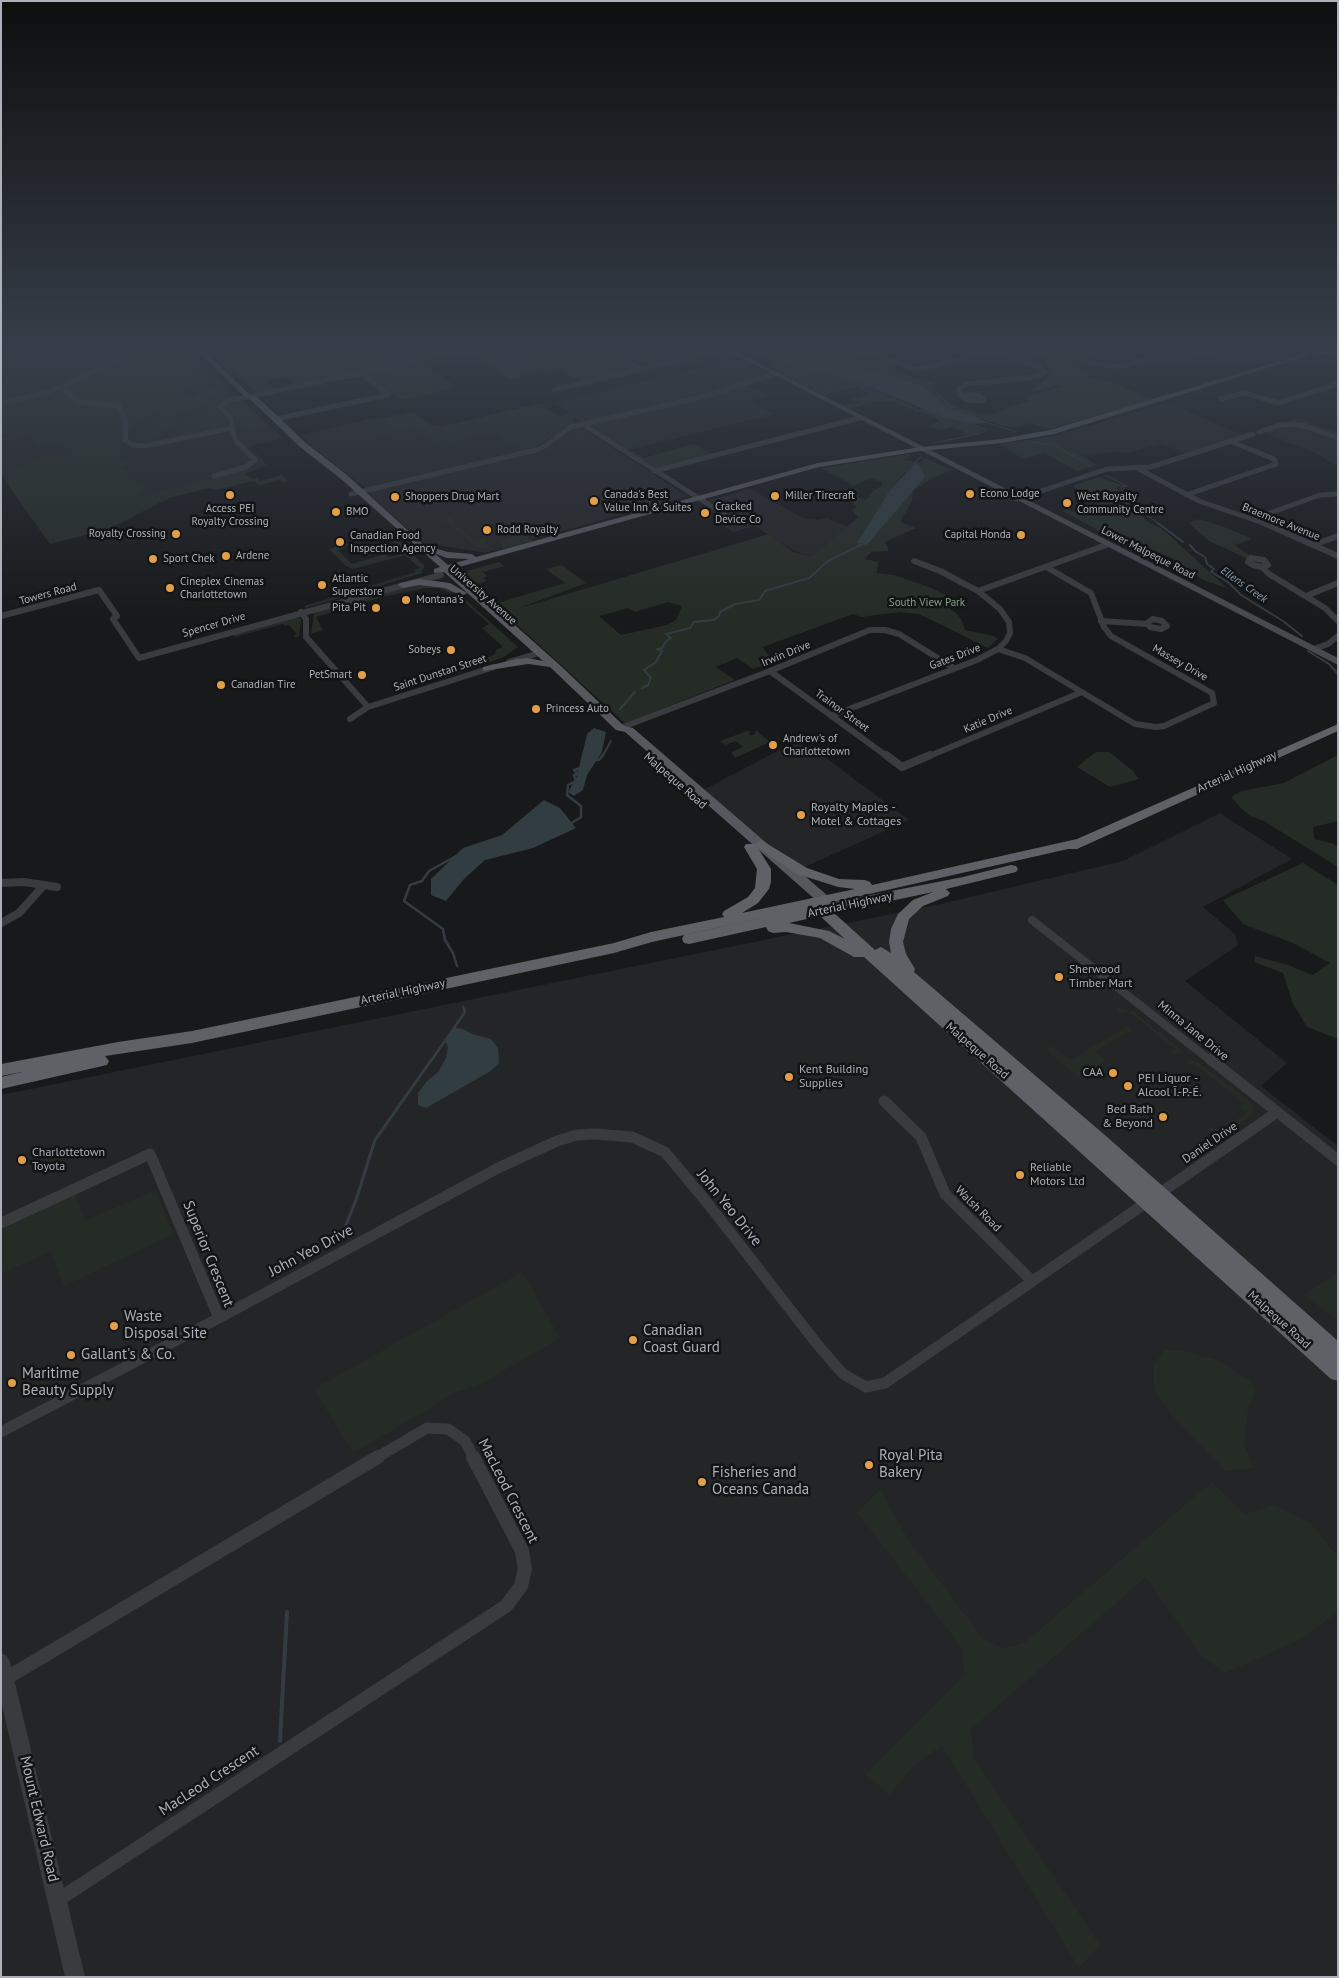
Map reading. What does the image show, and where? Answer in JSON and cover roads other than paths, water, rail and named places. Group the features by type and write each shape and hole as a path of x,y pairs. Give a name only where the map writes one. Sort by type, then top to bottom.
{"highway":[{"name":"Arterial Highway","path":"1,1084 122,1056 192,1037 614,948 651,937 823,905 964,882 1056,855 1081,842 1338,727"},
{"name":"Arterial Highway","path":"614,948 655,945 712,934 1081,842"},
{"path":"756,845 802,871 820,878 856,886 1014,858"},
{"path":"651,937 724,915 740,909 753,900 762,889 765,876 756,845"},
{"path":"918,983 899,954 896,942 898,928 903,917 918,903 945,892 1012,873 1033,863"},
{"name":"Malpeque Road","path":"823,905 899,982 1338,1354"},
{"name":"Malpeque Road","path":"823,905 918,983 1153,1198 1338,1372"},
{"path":"712,934 786,927 824,934 852,948 899,982"},
{"name":"Arterial Highway","path":"1,1070 118,1048 192,1037"}],"main road":[{"name":"University Avenue","path":"290,438 415,541 466,596 537,654 547,665 575,685"},
{"name":"University Avenue","path":"296,438 443,572"},
{"name":"Lower Malpeque Road","path":"900,438 1338,662"},
{"path":"443,572 813,467 921,449 1017,438"},
{"path":"443,572 497,554 699,499"},
{"path":"415,541 431,550 447,555 473,557 497,554"},
{"name":"Malpeque Road","path":"443,572 575,685 620,728 619,732 756,845 823,905"},
{"path":"403,585 419,582 447,585 466,596"},
{"path":"488,669 517,662 534,662 547,665"}],"street":[{"path":"124,438 133,445 150,445 182,438"},
{"path":"214,476 246,466 255,460 235,438"},
{"path":"355,493 536,450 556,438"},
{"path":"604,438 726,516"},
{"path":"654,470 780,438"},
{"path":"1017,499 1107,469 1152,467 1239,438"},
{"path":"1186,495 1276,464 1274,459 1230,441"},
{"name":"Braemore Avenue","path":"1136,468 1212,507 1253,518 1338,556"},
{"path":"1253,518 1320,495 1338,494"},
{"path":"1313,545 1338,536"},
{"path":"978,591 1106,545"},
{"name":"Gates Drive","path":"831,716 977,660 998,649 1006,641 1010,633 1010,622 1000,609 978,591 940,571 914,562"},
{"name":"Massey Drive","path":"998,649 1024,658 1135,724 1142,726 1164,726 1214,703 1212,693 1112,636 1101,621 1091,593 1046,567"},
{"path":"1262,567 1269,574 1329,611 1338,621"},
{"name":"Spencer Drive","path":"301,612 403,585 443,572"},
{"name":"Spencer Drive","path":"139,658 443,572"},
{"path":"1306,596 1338,583"},
{"name":"Towers Road","path":"1,616 99,590 117,616 113,619 139,658"},
{"path":"301,612 306,619 306,637 368,707"},
{"path":"1101,621 1147,624"},
{"name":"Irwin Drive","path":"620,728 770,671 870,630 884,630 899,634 954,668"},
{"path":"1314,649 1328,644 1338,636"},
{"name":"Saint Dunstan Street","path":"350,719 368,707 537,654"},
{"name":"Trainor Street","path":"770,671 902,767"},
{"name":"Katie Drive","path":"902,767 1082,692"},
{"path":"1,883 24,882 57,887"},
{"path":"1,923 19,913 44,885"},
{"name":"Minna Jane Drive","path":"1032,920 1338,1160"},
{"name":"Walsh Road","path":"884,1101 921,1137 945,1194 1032,1280"},
{"name":"Daniel Drive","path":"1153,1198 1276,1113"},
{"name":"John Yeo Drive","path":"219,1318 498,1168 557,1140 577,1135 596,1134 632,1137 665,1152 709,1205 817,1344 844,1374 866,1387 885,1383 1153,1198"},
{"name":"Superior Crescent","path":"1,1223 150,1154 219,1318 1,1432"},
{"name":"MacLeod Crescent","path":"3,1671 427,1428 448,1429 465,1441 522,1551 525,1569 521,1586 506,1606 58,1900"},
{"name":"Mount Edward Road","path":"3,1671 75,1977"}],"waterway":[{"path":"934,443 957,438"},
{"name":"Ellens Creek","path":"1032,442 1054,445 1092,467"},
{"path":"914,466 917,460 922,457"},
{"name":"Ellens Creek","path":"1105,475 1127,486 1121,487 1123,494 1131,503 1159,524"},
{"name":"Ellens Creek","path":"1158,523 1183,542"},
{"path":"642,688 648,685 651,678 644,670 656,662 662,651 657,649 662,648 666,641 671,638 666,634 690,628 694,622 714,620 719,616 720,612 735,604 759,600 765,591 809,578 828,561 863,544 864,541"},
{"name":"Ellens Creek","path":"1190,545 1195,551 1205,557 1207,564 1214,569 1211,572 1228,582 1241,595 1283,621 1302,636"},
{"name":"Ellens Creek","path":"1308,651 1329,664 1338,674"},
{"path":"620,709 635,692"},
{"path":"602,757 611,741"},
{"path":"595,760 599,760 603,755"},
{"path":"570,824 581,817 581,806 567,795 568,785 576,781 574,775 578,774 574,770 581,768"},
{"path":"456,856 429,871 422,881 410,885 404,901 443,929 445,940 453,953 457,966"},
{"path":"431,1061 465,1012 463,1007"},
{"path":"342,1235 356,1200 375,1140 432,1059"},
{"path":"280,1741 287,1612"}],"place":[{"name":"Econo Lodge","path":"970,494"},
{"name":"Access PEI Royalty Crossing","path":"230,495"},
{"name":"Miller Tirecraft","path":"775,496"},
{"name":"Shoppers Drug Mart","path":"395,497"},
{"name":"Canada's Best Value Inn & Suites","path":"594,501"},
{"name":"West Royalty Community Centre","path":"1067,503"},
{"name":"BMO","path":"336,512"},
{"name":"Cracked Device Co","path":"705,513"},
{"name":"Rodd Royalty","path":"487,530"},
{"name":"Royalty Crossing","path":"176,534"},
{"name":"Capital Honda","path":"1021,535"},
{"name":"Canadian Food Inspection Agency","path":"340,542"},
{"name":"Ardene","path":"226,556"},
{"name":"Sport Chek","path":"153,559"},
{"name":"Atlantic Superstore","path":"322,585"},
{"name":"Cineplex Cinemas Charlottetown","path":"170,588"},
{"name":"Montana's","path":"406,600"},
{"name":"Pita Pit","path":"376,608"},
{"name":"Sobeys","path":"451,650"},
{"name":"PetSmart","path":"362,675"},
{"name":"Canadian Tire","path":"221,685"},
{"name":"Princess Auto","path":"536,709"},
{"name":"Andrew's of Charlottetown","path":"773,745"},
{"name":"Royalty Maples - Motel & Cottages","path":"801,815"},
{"name":"Sherwood Timber Mart","path":"1059,977"},
{"name":"CAA","path":"1113,1073"},
{"name":"Kent Building Supplies","path":"789,1077"},
{"name":"PEI Liquor - Alcool Î.-P.-É.","path":"1128,1086"},
{"name":"Bed Bath & Beyond","path":"1163,1117"},
{"name":"Charlottetown Toyota","path":"22,1160"},
{"name":"Reliable Motors Ltd","path":"1020,1175"},
{"name":"Waste Disposal Site","path":"114,1326"},
{"name":"Canadian Coast Guard","path":"633,1340"},
{"name":"Gallant's & Co.","path":"71,1355"},
{"name":"Maritime Beauty Supply","path":"12,1383"},
{"name":"Royal Pita Bakery","path":"869,1465"},
{"name":"Fisheries and Oceans Canada","path":"702,1482"}],"park label":[{"name":"South View Park","path":"927,603"}]}
